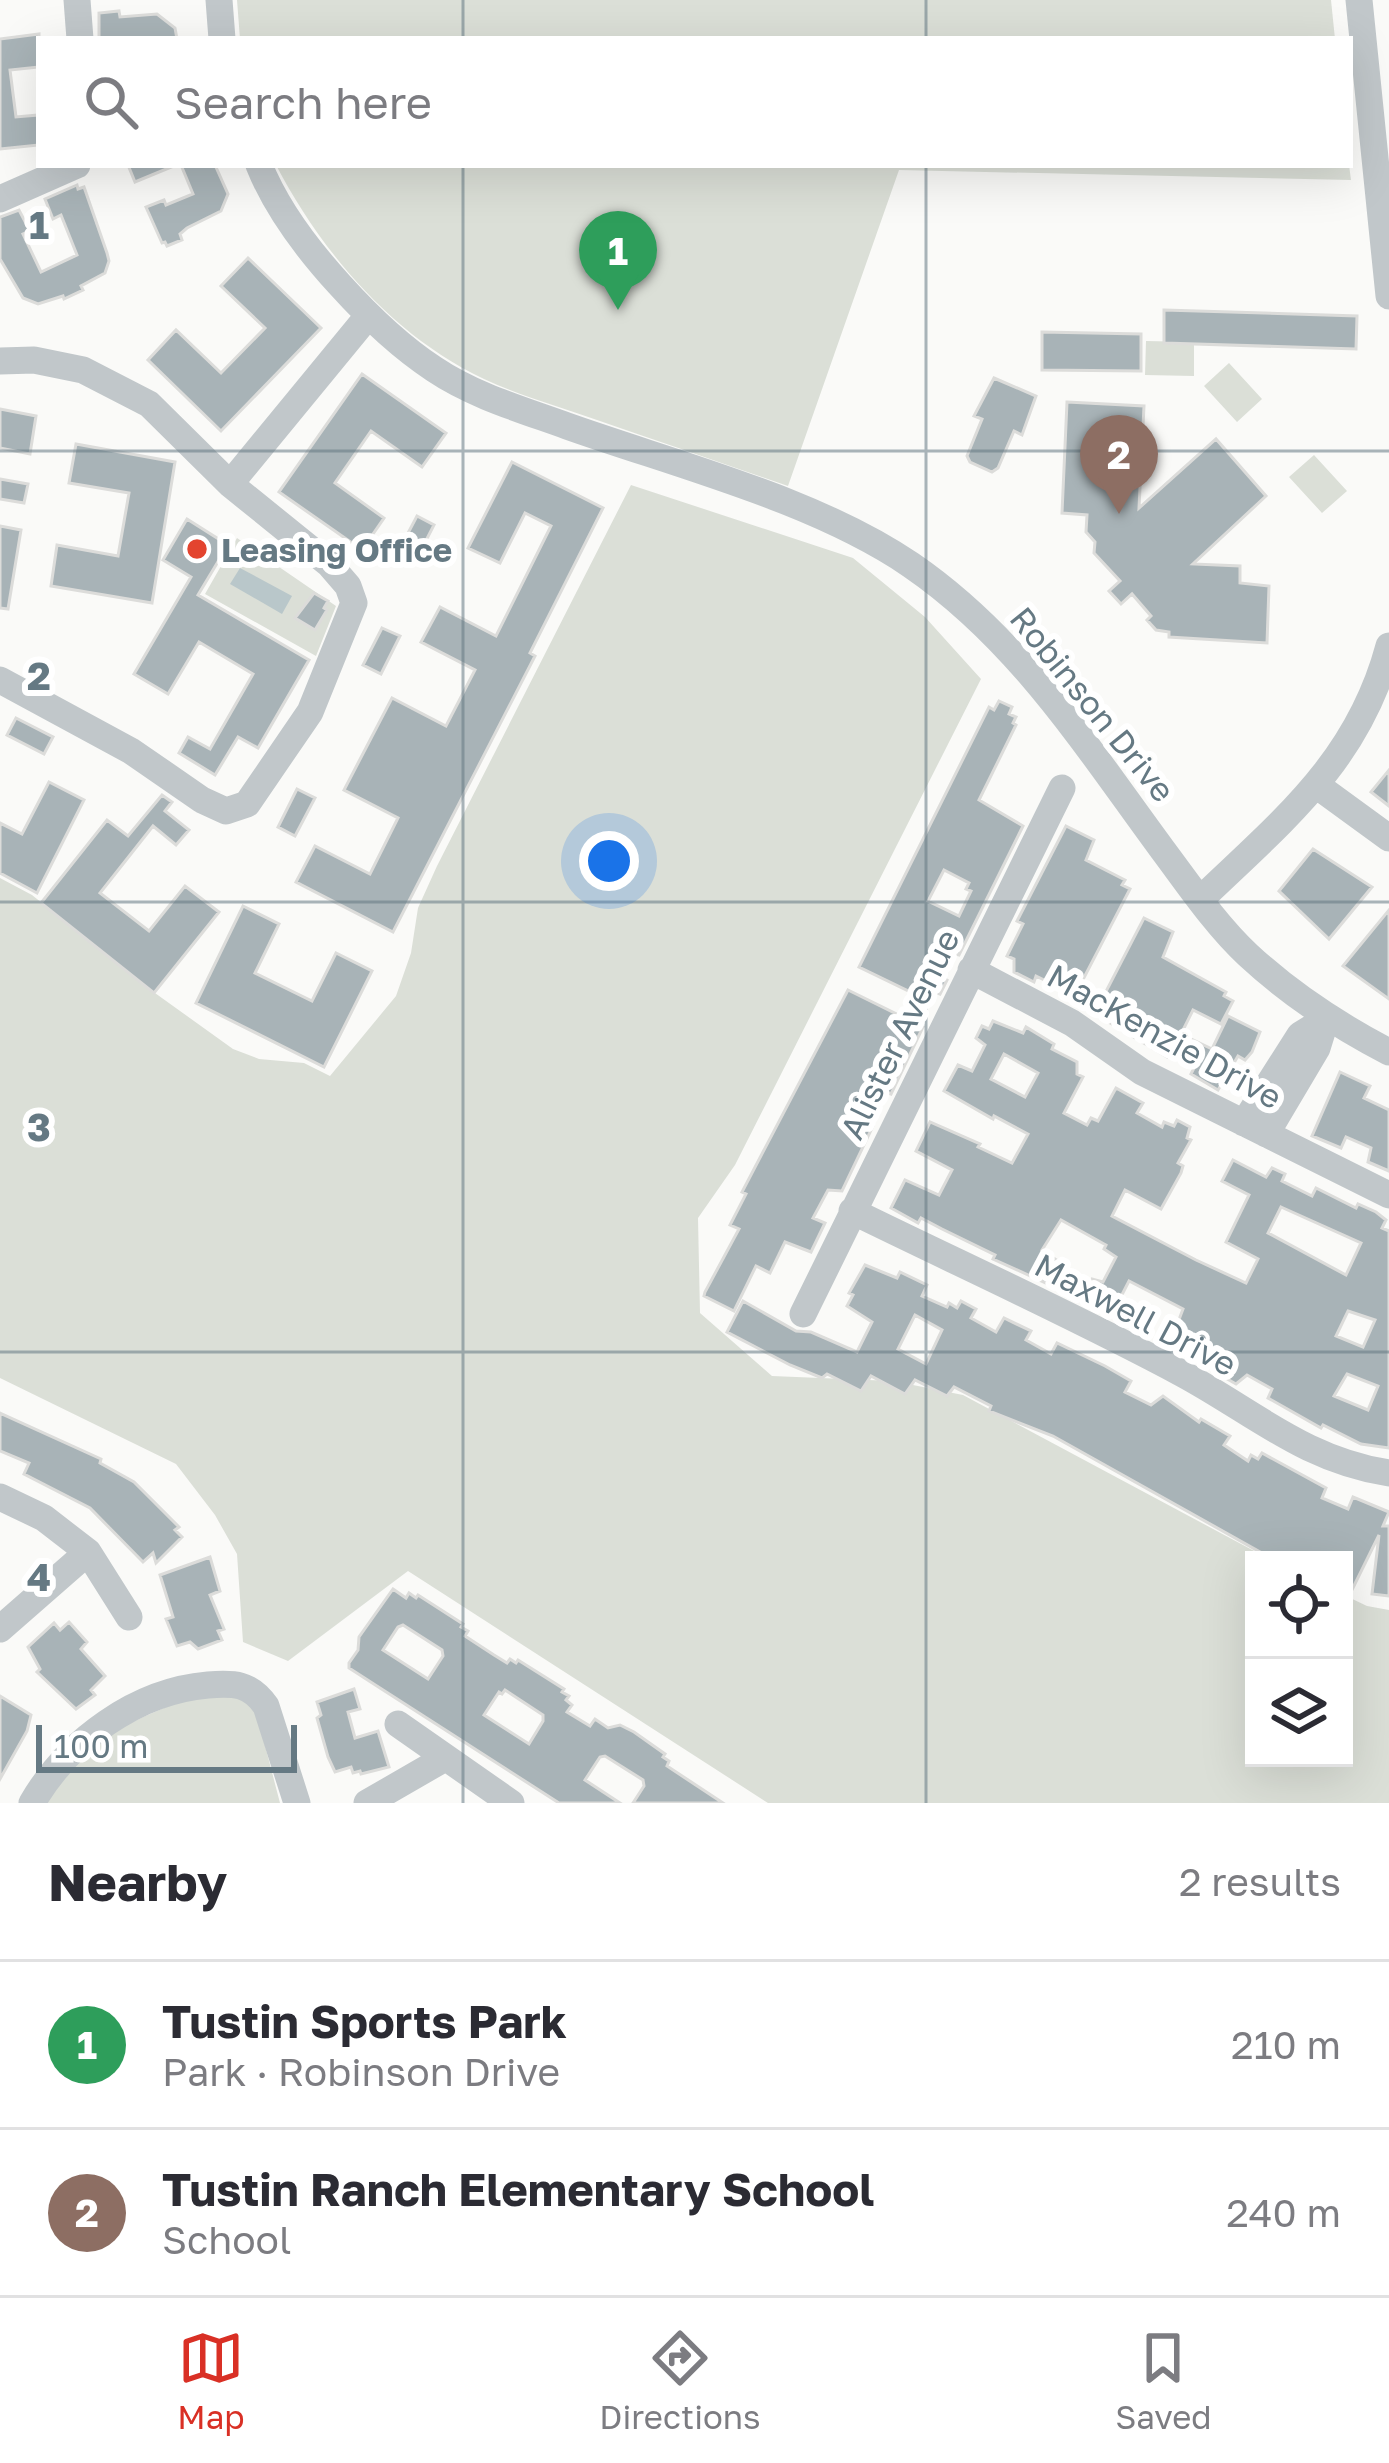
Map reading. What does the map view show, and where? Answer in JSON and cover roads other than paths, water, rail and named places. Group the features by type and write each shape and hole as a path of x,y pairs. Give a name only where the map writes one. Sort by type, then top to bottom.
{"street":[{"path":"77,0 80,36"},
{"path":"219,0 222,36"},
{"path":"1359,0 1389,296"},
{"path":"0,199 70,168"},
{"name":"Robinson Drive","path":"261,168 290,224 368,316 435,370 500,402 804,510 910,564 1003,640 1200,900 1247,954 1325,1019 1389,1052"},
{"path":"230,484 368,316"},
{"path":"0,361 34,360 83,370 148,404 230,484 329,564 348,586 354,603 310,712 247,804 226,811 131,751 0,680"},
{"path":"1200,900 1319,787 1355,731 1389,646"},
{"path":"1319,787 1389,838"},
{"name":"Alister Avenue","path":"803,1314 1062,788"},
{"name":"MacKenzie Drive","path":"971,970 1072,1023 1142,1072 1389,1196"},
{"path":"1255,1128 1317,1048 1325,1019"},
{"name":"Maxwell Drive","path":"852,1210 1187,1376 1275,1433 1348,1466 1389,1473"},
{"path":"0,1497 44,1517 88,1552 129,1617"},
{"path":"0,1629 88,1552"},
{"path":"32,1803 66,1758 126,1711 191,1687 233,1684 258,1694 266,1706 297,1803"},
{"path":"398,1724 511,1803"},
{"path":"367,1803 445,1757"}],"place":[{"name":"Tustin Sports Park","path":"618,310"},
{"name":"Tustin Ranch Elementary School","path":"1119,514"},
{"name":"Leasing Office","path":"197,549"}]}
